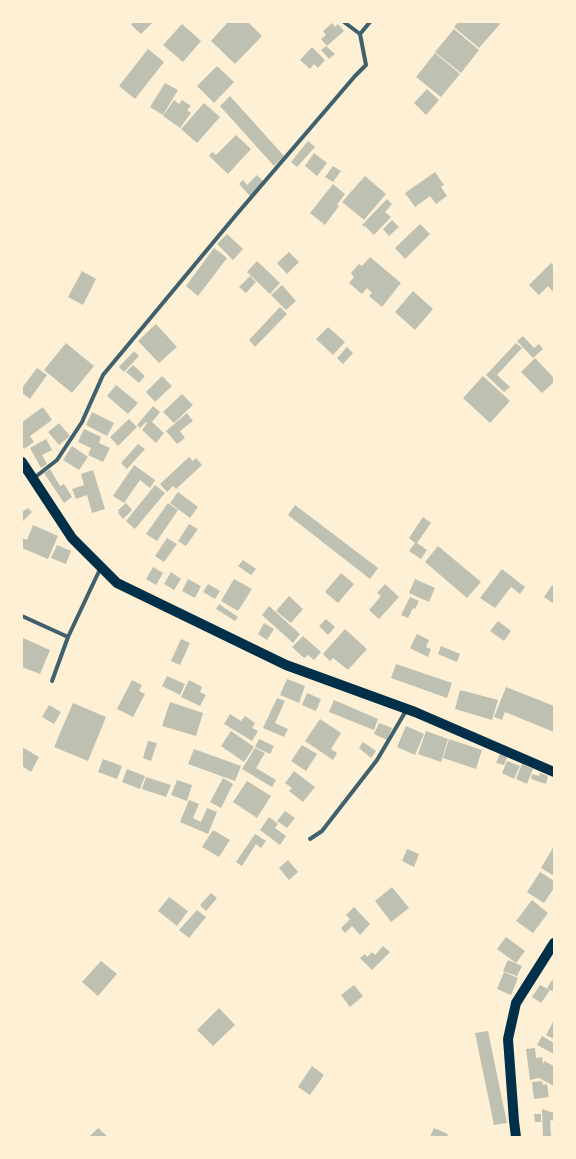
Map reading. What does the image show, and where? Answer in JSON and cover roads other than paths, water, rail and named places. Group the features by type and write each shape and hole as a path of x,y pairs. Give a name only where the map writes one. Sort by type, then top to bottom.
{"main road":[{"path":"22,462 72,538 117,583 286,664 407,709 554,772"},
{"path":"516,1137 508,1039 516,1003 554,943"}],"street":[{"path":"33,479 57,460 82,422 103,375 236,215 366,65 360,34 344,22"},
{"path":"360,34 370,22"},
{"path":"52,681 68,637 101,566"},
{"path":"22,616 68,637"},
{"path":"310,839 322,832 377,760 407,709"}]}
